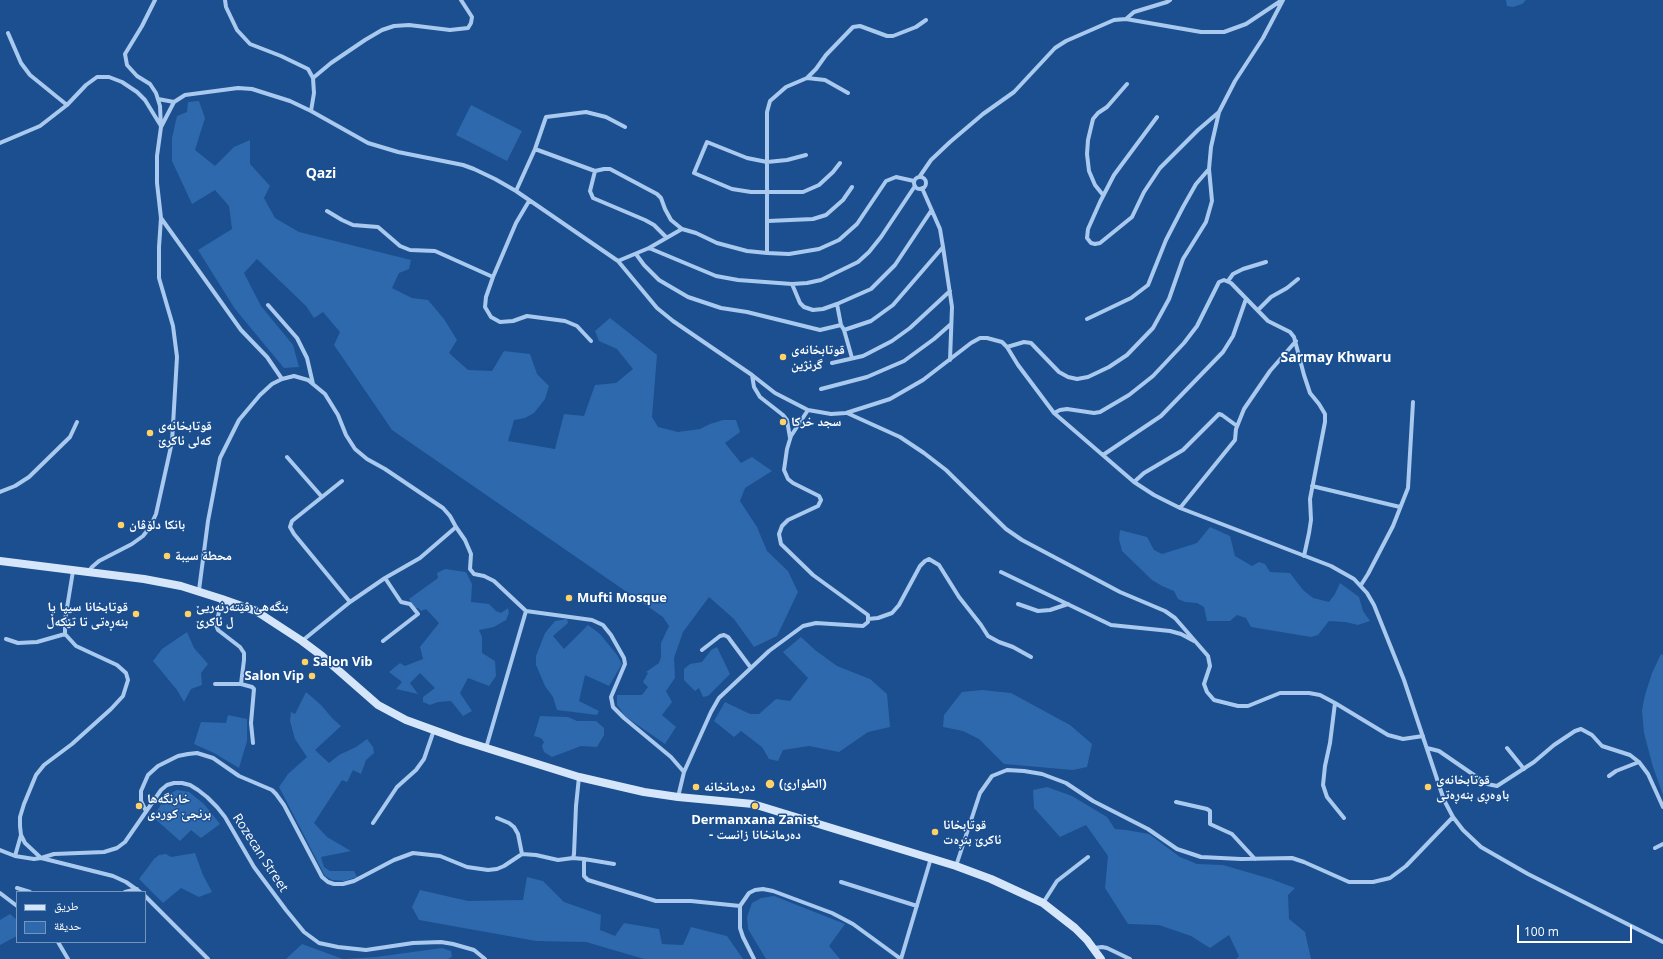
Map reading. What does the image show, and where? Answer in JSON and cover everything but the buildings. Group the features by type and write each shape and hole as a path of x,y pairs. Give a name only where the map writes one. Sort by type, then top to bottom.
{"street":[{"path":"88,573 99,561 132,544 143,536 150,527 156,514 172,442 177,357 173,326 159,278 161,218 157,183 161,127 160,106 156,93 150,84 137,76 127,65 125,54 142,26 155,0"},
{"path":"225,0 226,7 237,30 250,44 298,63 308,69 313,78 314,93 311,111"},
{"path":"313,78 331,63 365,40 382,30 394,26 415,25 450,30 468,28 472,17 460,0"},
{"path":"1126,19 1134,12 1170,0"},
{"path":"649,248 716,276 738,280 792,284 821,280 858,262 869,252 881,237 914,186 916,177 920,176 931,160 983,114 1014,92 1055,48 1066,41 1114,20 1126,19 1201,32 1224,32 1246,24 1282,0"},
{"path":"1007,347 1024,342 1031,343 1059,372 1068,377 1077,379 1088,377 1109,367 1127,355 1144,338 1161,315 1169,299 1183,260 1206,222 1212,202 1209,169 1219,112 1235,81 1263,38 1282,0"},
{"path":"767,253 768,106 770,101 786,87 807,78 816,69 826,55 853,27 860,26 887,36 893,36 916,27 926,20"},
{"path":"8,33 22,63 30,75 67,105"},
{"path":"0,143 40,126 67,105 86,85 97,77 109,77 122,82 138,92 145,100 161,127"},
{"path":"807,78 825,80 848,93"},
{"path":"1103,195 1095,185 1089,171 1087,154 1088,140 1093,119 1098,113 1107,107 1127,84"},
{"path":"161,127 174,102 185,95 238,88 252,89 290,101 368,143 398,152 463,165 495,179 516,191 618,261 657,308 673,321 752,375 775,393 808,410 831,414 846,413 890,399 923,380 971,343 980,338 994,339 1002,342 1054,413 1134,482 1154,495 1180,508 1331,566 1354,579 1361,585 1374,604 1404,680 1444,800 1453,817 1463,830 1481,847 1498,858 1663,942"},
{"path":"158,99 174,102"},
{"path":"516,191 535,149 546,117 586,112 606,117 625,127"},
{"path":"1157,117 1114,175 1103,195 1088,229 1087,238 1091,242 1095,244 1100,243 1132,216 1144,192 1160,168 1198,130 1219,112"},
{"path":"806,155 787,160 767,162 747,158 707,142 694,173 732,189 751,192 803,192 819,185 840,163"},
{"path":"535,149 595,171 604,169 610,170 657,194 661,198 671,220 682,229 690,230 733,248 767,253 809,252 830,245 857,224 886,181 896,177 914,181"},
{"path":"1088,319 1131,298 1148,285 1166,240 1183,207 1196,184 1209,169"},
{"path":"595,171 590,191 593,198 645,220 654,225 666,237"},
{"path":"920,176 926,181 922,188"},
{"path":"914,186 918,189 922,188"},
{"path":"768,221 813,219 826,215 843,200 852,187"},
{"path":"922,188 940,229 943,247 952,307 950,360"},
{"path":"529,201 516,223 493,277 486,297 486,307 491,317 500,322 513,321 527,316 565,321 577,326 590,341"},
{"path":"327,211 342,220 353,224 378,227 400,246 410,250 435,251 493,277"},
{"path":"792,284 797,297 804,307 813,310 823,309 837,304 871,289 895,265 931,211"},
{"path":"161,218 241,330 267,357 282,379"},
{"path":"618,261 649,248 682,229"},
{"path":"844,330 871,322 893,306 943,247"},
{"path":"636,254 644,265 659,280 688,297 721,308 748,312 820,330 841,325"},
{"path":"1228,281 1233,274 1243,269 1266,262"},
{"path":"1258,310 1271,297 1287,288 1298,279"},
{"path":"1054,413 1067,409 1094,413 1100,412 1129,395 1153,376 1180,347 1197,326 1219,282 1228,281 1275,326 1290,332 1296,341 1310,393 1319,404 1324,414 1325,422 1312,486 1310,499 1310,527 1304,556"},
{"path":"832,363 863,356 892,341 910,328 950,291"},
{"path":"1103,455 1161,416 1224,352 1233,336 1246,299"},
{"path":"837,304 841,325 844,330 852,358"},
{"path":"268,305 297,338 307,358 313,384"},
{"path":"821,389 867,377 904,361 934,339 951,324"},
{"path":"1180,508 1235,440 1237,426 1244,409 1270,371 1296,341"},
{"path":"678,797 684,772 711,712 719,698 769,651 803,626 816,623 863,626 868,622 868,615 813,575 781,544 778,534 785,523 818,506 821,500 819,496 792,483 788,479 784,470 790,433 786,420 783,415 760,397 754,387 752,375"},
{"path":"199,590 208,521 220,458 239,420 260,395 272,384 282,379 294,376 308,380 324,394 338,415 346,435 356,449 367,459 443,508 450,516 464,540 470,554 470,570 474,574 484,576 494,581 526,610 592,620 603,625 611,635 624,658 625,664 611,697 613,707 671,757 684,772"},
{"path":"1361,585 1393,526 1408,488 1413,402"},
{"path":"789,441 808,410"},
{"path":"846,413 900,437 924,453 946,470 1006,529 1022,540 1120,592 1165,611 1175,618 1203,649 1210,661 1210,666 1204,684 1207,692 1214,700 1238,706 1248,706 1280,692 1320,695 1388,735 1403,739 1423,736"},
{"path":"1134,482 1144,473 1183,450 1219,414 1237,426"},
{"path":"0,492 15,486 29,477 70,437 77,422"},
{"path":"287,457 322,497"},
{"path":"342,481 292,521 290,527 350,602"},
{"path":"1312,486 1400,507"},
{"path":"302,641 350,602 385,578 420,558 456,527"},
{"path":"868,619 878,618 892,613 899,605 920,566 925,560 929,559 939,565 959,597 981,624 988,636 1031,657"},
{"path":"0,561 132,578 199,590 256,611 322,656 378,705 406,720 486,748 579,777 644,792 678,797 753,804 956,866 991,879 1043,903 1075,928 1094,948 1101,959"},
{"path":"15,856 21,835 20,816 36,775 44,765 77,739 111,709 123,696 128,680 126,673 117,665 76,646 65,634 65,620 73,571"},
{"path":"1001,572 1111,625 1170,631 1181,634 1196,642"},
{"path":"383,641 418,614 410,604 401,602 385,578"},
{"path":"222,599 216,626 218,630 240,647 244,653 241,684"},
{"path":"1018,604 1038,611 1050,610 1068,604"},
{"path":"486,748 526,610"},
{"path":"6,639 18,643 37,642 65,634"},
{"path":"702,650 720,636 724,635 728,637 751,668"},
{"path":"215,684 241,684 254,689 251,723 253,743"},
{"path":"1335,703 1323,785 1327,797 1344,818"},
{"path":"1427,748 1439,750 1486,784 1497,786 1524,769 1554,745 1575,731 1581,729 1592,735 1602,746 1630,755 1639,762 1648,774 1663,807"},
{"path":"373,823 397,787 416,770 424,759 434,730"},
{"path":"1507,748 1524,769"},
{"path":"146,811 141,801 141,791 148,775 158,766 172,758 197,753 213,758 243,778 272,790 284,805 322,877 328,882 334,884 343,884 354,881 394,860 414,854 440,856 467,867 488,870 497,869 504,866 522,854 536,855 558,860 573,858 614,864"},
{"path":"1609,776 1616,771 1639,762"},
{"path":"956,866 980,793 992,776 1007,770 1024,770 1042,774 1066,783 1093,801 1148,829 1177,849 1201,857 1255,859 1292,858 1349,882 1373,882 1390,878 1406,866 1453,817"},
{"path":"573,858 579,777"},
{"name":"Rozecan Street","path":"41,858 54,854 98,853 117,848 125,842 161,790 174,783 190,785 207,796 225,817 254,866 286,910 304,932 319,943 344,948 366,950 414,943 441,942 474,950 485,959"},
{"path":"1176,802 1210,811 1210,824 1232,834 1255,859"},
{"path":"497,818 514,827 519,839 522,854"},
{"path":"21,835 31,850 41,858"},
{"path":"1656,848 1663,844"},
{"path":"0,850 15,856 34,859 41,858 113,876 138,890"},
{"path":"1043,903 1057,881 1088,857"},
{"path":"754,959 740,928 740,906 749,893 755,890 763,889 773,891 832,913 853,924 901,959 931,858"},
{"path":"584,859 584,876 588,880 656,901 690,901 740,906"},
{"path":"841,882 917,906"},
{"path":"17,888 27,891"},
{"path":"0,893 16,905"},
{"path":"146,897 208,959"},
{"path":"59,943 68,959"},
{"path":"1094,948 1107,948 1130,959"}],"green space":[{"path":"1506,0 1526,0 1522,4 1513,7 1507,6"},
{"path":"199,101 205,118 195,150 215,166 234,147 250,140 250,164 270,186 264,198 275,218 299,232 411,260 409,269 399,273 392,288 412,298 428,300 444,319 457,340 449,353 468,370 492,371 504,351 530,354 537,374 549,386 545,399 534,413 525,418 514,420 508,441 555,449 564,414 584,416 595,385 616,383 633,369 617,349 599,341 595,331 610,318 657,355 652,417 658,427 678,432 700,429 723,420 736,420 740,432 725,443 741,463 752,457 772,471 745,488 740,501 757,527 767,551 788,571 798,592 777,636 754,647 734,619 709,597 683,632 674,658 675,678 666,691 672,702 662,715 676,727 665,744 626,717 617,705 617,695 642,695 648,687 643,682 648,673 646,672 659,663 661,657 661,643 669,626 663,617 392,430 334,345 340,332 323,312 314,318 306,306 257,259 244,273 261,306 293,345 299,367 284,368 235,309 198,250 232,229 229,206 215,190 192,204 172,161 172,138 177,116 187,112 188,102"},
{"path":"471,105 522,131 507,161 456,135"},
{"path":"1210,527 1230,536 1235,556 1252,566 1259,562 1265,564 1270,572 1290,573 1303,590 1313,598 1329,602 1340,583 1359,597 1363,611 1370,621 1358,625 1329,621 1318,635 1311,637 1251,627 1246,618 1237,615 1230,621 1207,621 1204,607 1197,603 1185,602 1178,599 1174,591 1152,580 1122,551 1119,539 1120,530 1147,537 1154,550 1162,554 1197,543"},
{"path":"445,569 466,572 472,584 471,602 489,604 496,611 501,613 508,608 509,613 506,620 494,627 479,630 482,637 482,653 495,661 496,676 489,686 468,678 460,693 472,711 463,716 451,701 438,702 430,705 423,702 423,697 435,688 420,673 410,683 418,694 396,689 402,682 389,672 400,663 405,666 423,659 420,647 439,623 426,609 421,611 418,608 415,608 409,599 438,578 437,573"},
{"path":"567,619 568,623 553,636 564,649 588,625 600,634 617,655 622,664 609,686 585,675 579,701 599,711 597,715 557,710 553,697 545,686 536,665 536,656 545,633 555,621"},
{"path":"187,632 194,648 208,664 201,673 202,685 191,689 184,702 177,690 153,661 162,649"},
{"path":"801,637 815,650 837,666 870,679 887,694 890,727 868,732 839,752 809,746 783,750 778,761 769,759 762,747 741,731 734,737 714,721 725,702 750,714 759,714 776,699 790,701 808,678 783,652"},
{"path":"717,647 730,674 708,696 703,697 699,688 695,691 684,680 684,669 690,664 702,662 711,650"},
{"path":"1661,654 1663,655 1663,795 1653,767 1644,733 1642,710 1652,673"},
{"path":"982,690 1011,693 1070,725 1092,744 1087,767 1073,770 1004,764 979,739 963,731 943,727 944,715 962,692"},
{"path":"306,692 341,726 315,750 329,763 339,755 356,747 367,739 373,747 374,753 366,760 361,774 353,770 347,782 342,780 314,823 327,837 351,851 321,857 324,867 330,871 354,871 357,877 344,881 332,880 325,876 279,787 288,774 307,757 295,739 290,721 291,712 295,714"},
{"path":"228,715 247,719 247,741 239,768 214,753 194,744 201,722 226,723"},
{"path":"540,716 568,717 577,721 596,721 604,728 604,735 597,747 581,746 552,757 544,752 542,746 544,742 541,738 534,736"},
{"path":"1047,787 1072,796 1107,817 1115,829 1149,834 1180,857 1197,864 1223,865 1271,879 1295,888 1288,895 1289,919 1305,932 1311,959 1236,959 1239,956 1229,935 1210,948 1191,936 1159,925 1128,924 1105,888 1108,856 1086,825 1060,837 1034,808 1033,790"},
{"path":"177,790 189,792 204,804 220,824 201,838 191,830 180,841 153,817 167,795"},
{"path":"195,853 203,875 212,892 199,897 181,888 163,903 139,879 154,859 159,855 166,854 171,857"},
{"path":"527,877 543,881 564,902 601,915 600,930 615,936 624,923 659,929 662,944 683,945 691,927 727,936 743,959 644,959 586,942 536,941 419,920 412,907 420,890 468,901 523,900"},
{"path":"774,896 845,924 829,946 840,959 766,959 748,929 747,917 752,903 761,898"},
{"path":"10,914 16,919 16,937 0,945 0,920"},
{"path":"302,944 343,959 286,959"},
{"path":"442,948 451,951 452,957 448,959 343,959 376,957"}],"place":[{"name":"قوتابخانەی گرنژین","path":"783,357"},
{"name":"سجد خركا","path":"783,422"},
{"name":"قوتابخانەی کەلی ئاکرێ","path":"150,433"},
{"name":"بانکا دلۆڤان","path":"121,525"},
{"name":"محطة سيبة","path":"167,556"},
{"name":"Mufti Mosque","path":"569,598"},
{"name":"قوتابخانا سیپا یا بنەڕەتی تا تێکەڵ","path":"136,614"},
{"name":"بنگەهێ ڤێتەرنەریێ ل ئاکرێ","path":"188,614"},
{"name":"Salon Vib","path":"305,662"},
{"name":"Salon Vip","path":"312,676"},
{"name":"(الطوارئ)","path":"770,784"},
{"name":"دەرمانخانە","path":"696,787"},
{"name":"قوتابخانەی باوەڕی بنەڕەتی","path":"1428,787"},
{"name":"خارنگەها برنجێ کوردی","path":"139,806"},
{"name":"Dermanxana Zanist - ده‌رمانخانا زانست","path":"755,806"},
{"name":"قوتابخانا ئاکرێ بنڕەت","path":"935,832"}],"district":[{"name":"Qazi","path":"321,174"},
{"name":"Sarmay Khwaru","path":"1336,358"}]}
